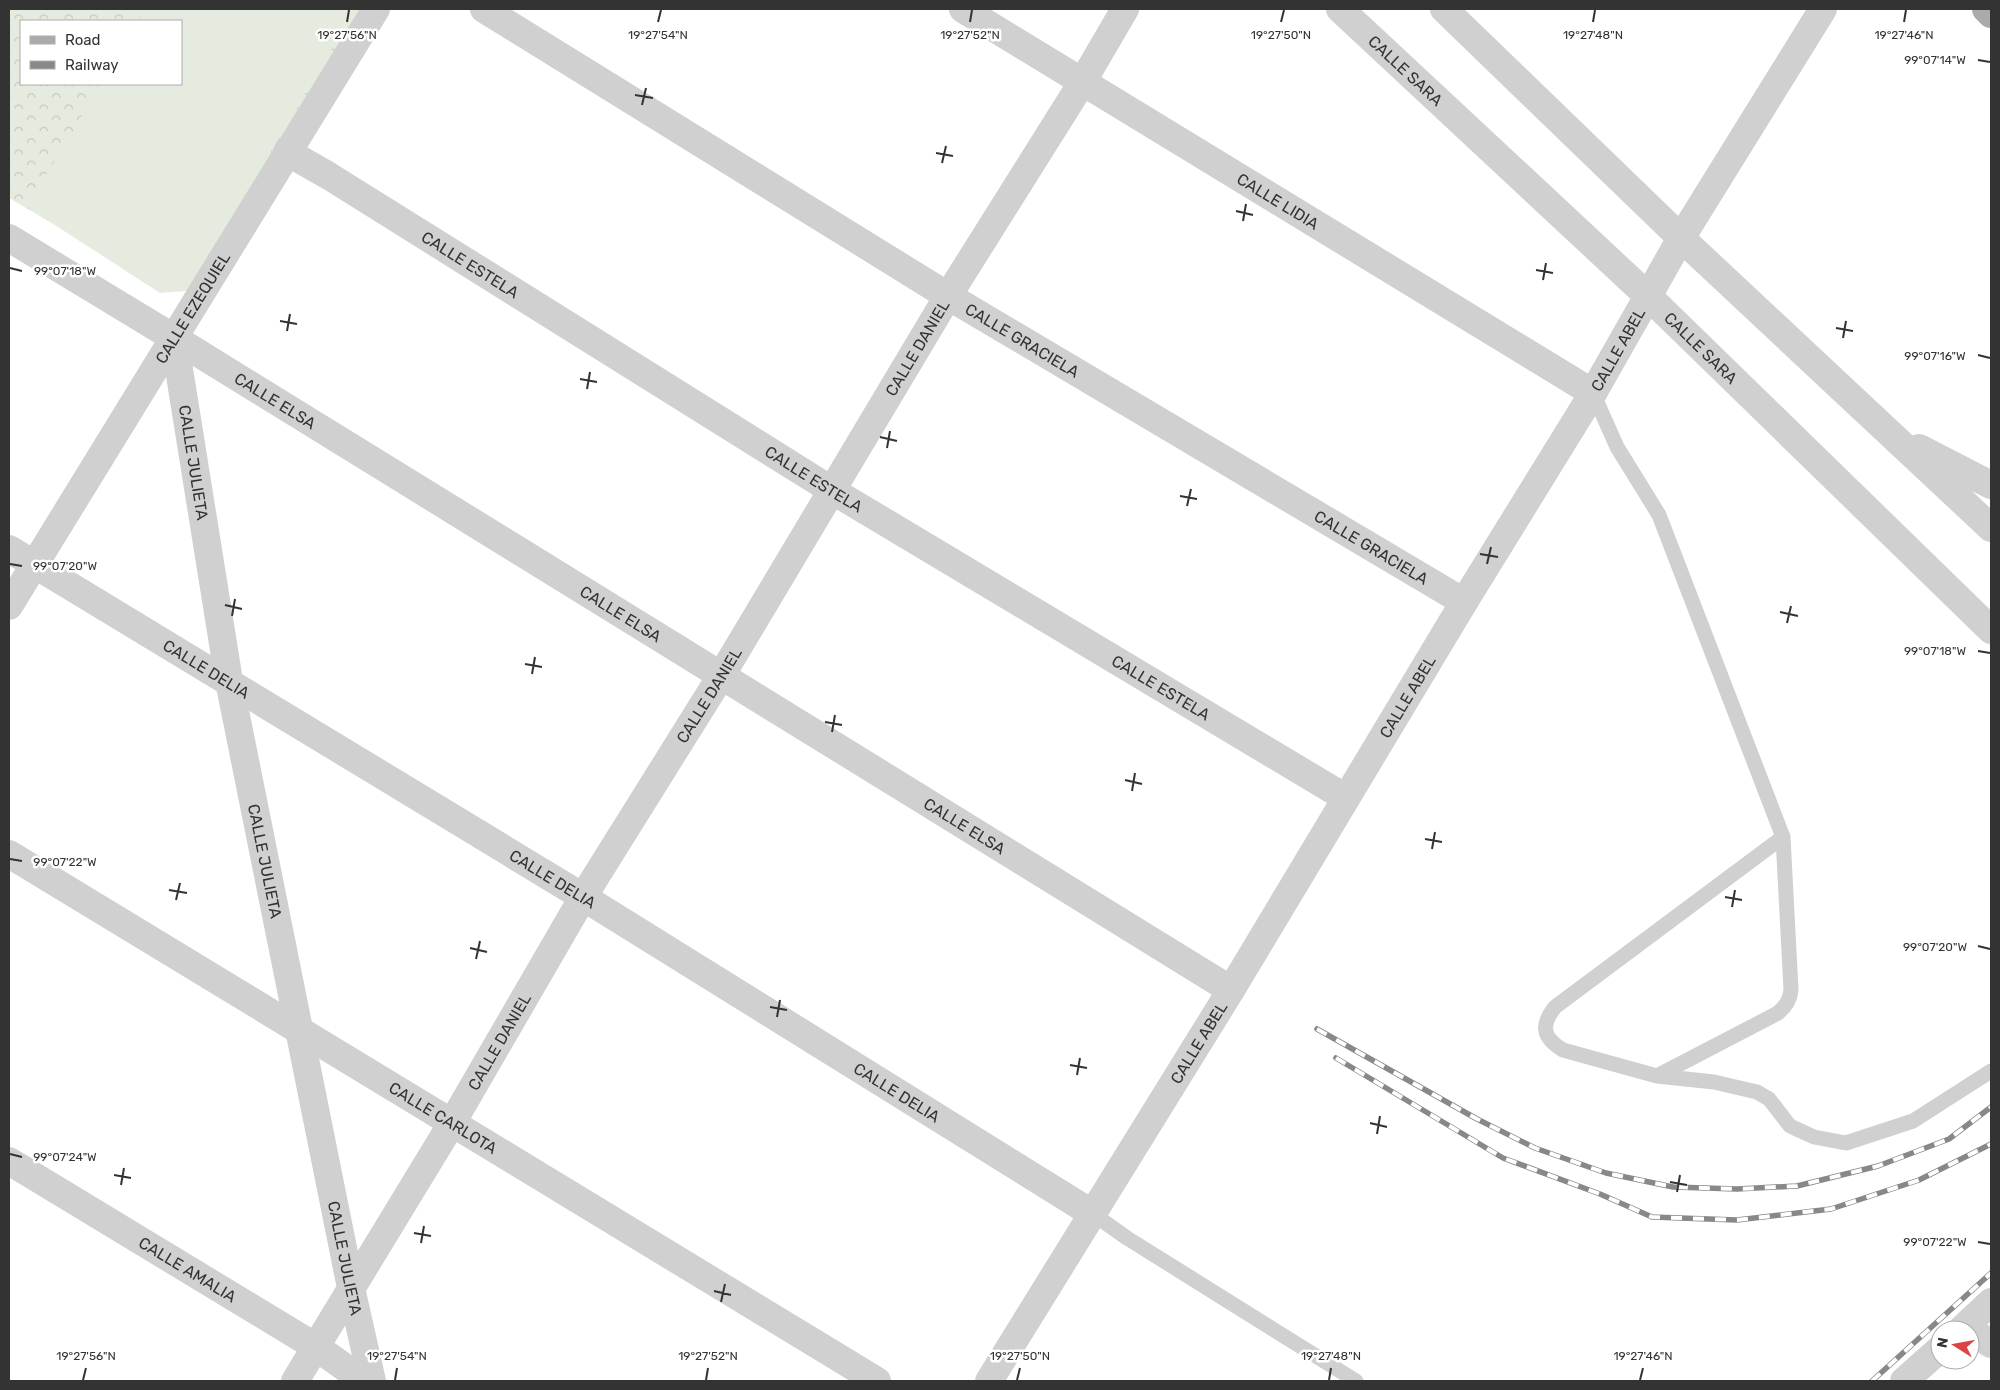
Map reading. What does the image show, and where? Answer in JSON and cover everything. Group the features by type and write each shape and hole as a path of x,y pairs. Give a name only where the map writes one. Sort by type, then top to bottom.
{"main road":[{"path":"1986,9 1991,14"}],"street":[{"name":"CALLE EZEQUIEL","path":"9,606 376,9"},
{"name":"CALLE GRACIELA","path":"484,9 948,296 1464,602"},
{"name":"CALLE LIDIA","path":"963,9 1592,393"},
{"name":"CALLE DANIEL","path":"295,1381 452,1123 583,897 721,676 948,296 1083,81 1125,9"},
{"name":"CALLE SARA","path":"1340,9 1649,297 1991,630"},
{"path":"1444,9 1682,238 1991,528"},
{"name":"CALLE ABEL","path":"989,1381 1230,990 1592,393 1682,238 1822,9"},
{"name":"CALLE ESTELA","path":"287,152 833,491 1346,798"},
{"name":"CALLE ELSA","path":"9,238 1230,990"},
{"name":"CALLE JULIETA","path":"174,338 229,681 351,1288 372,1381"},
{"path":"1893,435 1991,485"},
{"name":"CALLE DELIA","path":"9,549 583,897 1093,1214"},
{"name":"CALLE CARLOTA","path":"9,854 877,1381"},
{"name":"CALLE AMALIA","path":"9,1161 316,1347 364,1381"},
{"path":"1974,1320 1991,1302"},
{"path":"1980,1337 1991,1344"},
{"path":"1904,1381 1930,1358"}],"lane":[{"path":"1592,393 1617,447 1658,515 1783,837 1790,999 1778,1013 1656,1076"},
{"path":"1783,837 1554,1007 1546,1017 1545,1031 1551,1043 1563,1050 1656,1076 1714,1082 1757,1092 1769,1099 1790,1126 1814,1138 1846,1143 1913,1121 1991,1071"},
{"path":"1093,1214 1127,1238 1356,1381"}],"green space":[{"path":"9,9 363,9 205,277 162,287 9,198"},
{"path":"145,9 356,9 187,291 160,293 27,207 100,85 182,85 182,20 139,20"}],"railway":[{"path":"1317,1029 1477,1119 1535,1148 1606,1173 1673,1187 1737,1189 1797,1186 1878,1166 1949,1139 1991,1107"},
{"path":"1336,1058 1503,1158 1600,1194 1652,1217 1737,1220 1831,1209 1919,1180 1991,1144"},
{"path":"1872,1381 1991,1273"}]}
